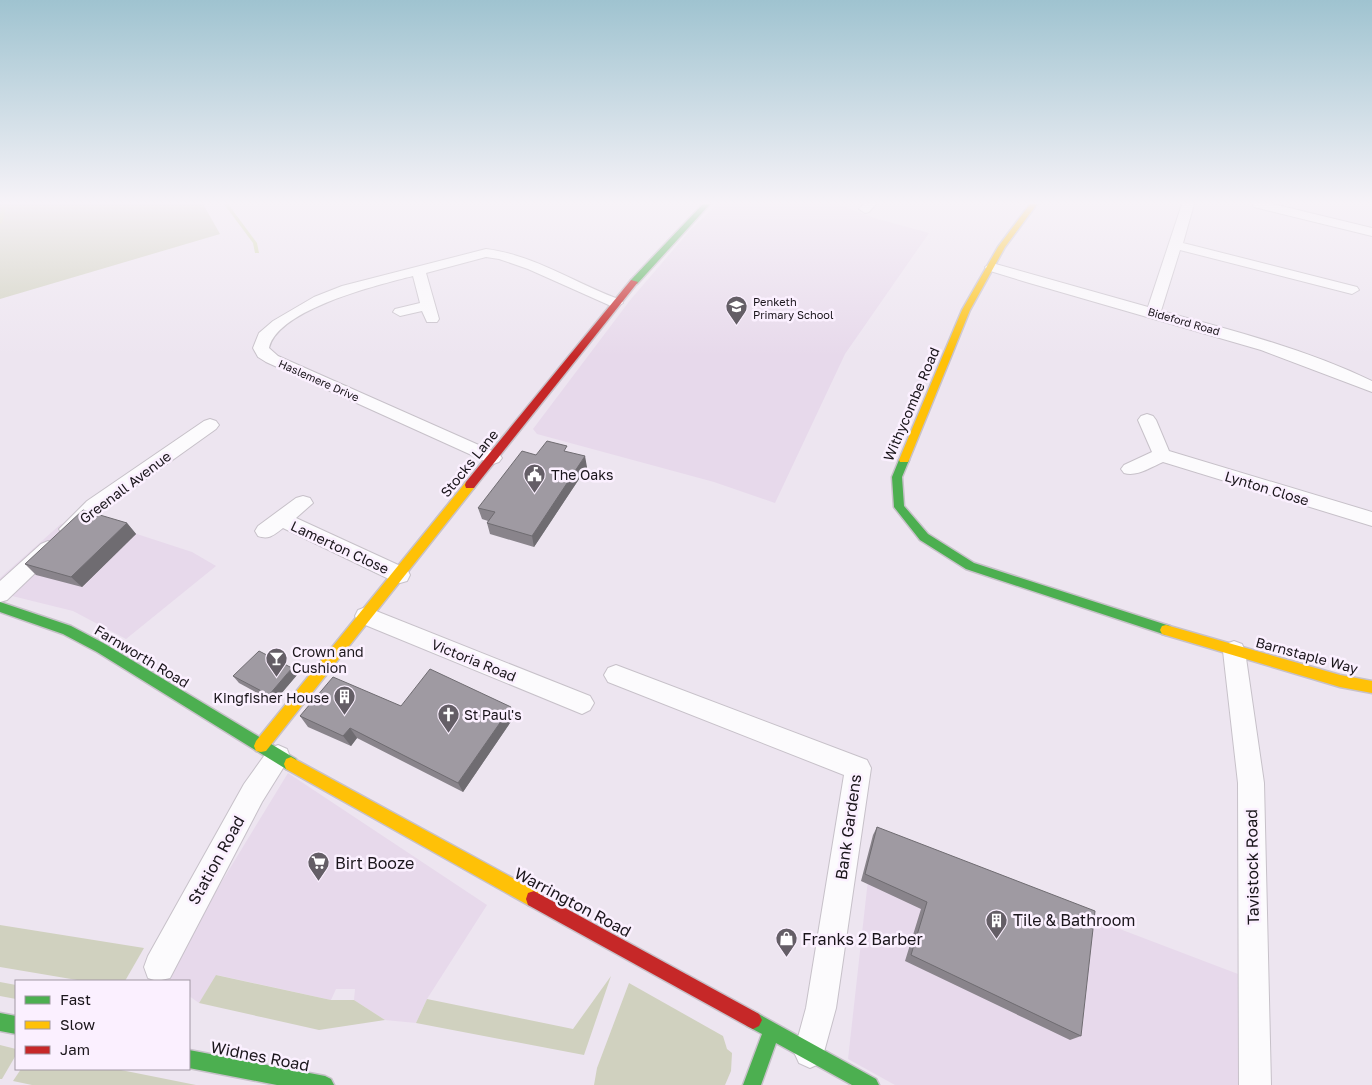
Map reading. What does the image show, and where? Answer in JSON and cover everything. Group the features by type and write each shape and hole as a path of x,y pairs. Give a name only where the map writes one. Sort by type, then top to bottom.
{"street":[{"name":"Haslemere Drive","path":"478,255 347,289 319,300 270,329 264,336 261,348 264,354 272,359 493,458"},
{"name":"Haslemere Drive","path":"502,255 513,258 588,294 616,303"},
{"name":"Stocks Lane","path":"270,752 366,616 616,303 658,255"},
{"name":"Withycombe Road","path":"998,255 966,310 896,477 899,507 924,537 970,566 1234,651"},
{"path":"1153,312 1158,302 1172,255"},
{"path":"1213,255 1352,290"},
{"name":"Bideford Road","path":"992,267 1038,282 1153,312 1286,353 1372,387"},
{"path":"400,312 430,312 418,270"},
{"path":"1130,469 1162,454 1147,420"},
{"name":"Greenall Avenue","path":"0,594 94,506 210,425"},
{"name":"Lynton Close","path":"1162,454 1372,519"},
{"name":"Lamerton Close","path":"265,531 303,503"},
{"name":"Lamerton Close","path":"281,519 400,574"},
{"name":"Farnworth Road","path":"0,607 67,630 101,648 270,752"},
{"name":"Victoria Road","path":"366,616 582,703"},
{"name":"Barnstaple Way","path":"1234,651 1340,681 1372,687"},
{"name":"Tavistock Road","path":"1234,651 1251,783 1255,1085"},
{"name":"Bank Gardens","path":"616,675 858,768 821,1008 810,1052"},
{"name":"Station Road","path":"159,966 253,793 270,752"},
{"name":"Warrington Road","path":"270,752 870,1085"},
{"path":"0,1022 15,1025"},
{"path":"752,1085 772,1030"},
{"name":"Widnes Road","path":"190,1059 325,1085"}],"shaded area":[{"name":"Penketh Primary School","path":"669,255 914,255 845,354 775,503 714,482 537,434 533,429 631,299"},
{"path":"94,520 192,552 216,566 126,639 73,611 0,593 0,578 61,524"},
{"path":"288,773 487,905 427,999 416,1023 385,1020 354,1000 355,989 336,989 331,1000 217,975 199,1003 190,997 190,980 166,980 163,978"},
{"path":"873,835 1259,982 1261,1085 895,1085 848,1059"}],"green space":[{"path":"0,255 150,255 0,299"},
{"path":"0,925 144,948 126,980 77,980 0,967"},
{"path":"216,975 331,1000 354,1000 385,1020 319,1030 199,1003"},
{"path":"611,976 584,1055 416,1023 427,999 573,1029"},
{"path":"0,982 15,985 15,999 0,996"},
{"path":"629,983 723,1036 727,1049 732,1053 731,1071 725,1085 594,1085 597,1068"},
{"path":"0,1045 15,1049 15,1057 2,1079 0,1079"},
{"path":"20,1070 121,1070 196,1085 32,1085 13,1081"}],"building":[{"name":"The Oaks","path":"547,441 567,446 564,451 585,456 532,536 487,523 495,512 478,508 522,451 536,455"},
{"path":"83,510 127,523 71,577 25,564"},
{"path":"259,651 292,668 269,695 233,676"},
{"path":"430,669 511,707 458,783 350,728 343,736 300,716 333,677 401,706"},
{"name":"Tile & Bathroom","path":"877,827 1095,911 1081,1036 911,955 927,902 865,874"}],"traffic: fast":[{"path":"634,282 660,255"},
{"path":"904,460 897,477 899,507 924,537 970,566 1166,630"},
{"path":"0,607 67,630 101,648 291,764"},
{"path":"753,1020 870,1085"},
{"path":"0,1022 15,1025"},
{"path":"752,1085 772,1030"},
{"path":"190,1059 325,1085"}],"traffic: slow":[{"path":"904,460 966,310 998,255"},
{"path":"261,746 470,485"},
{"path":"1166,630 1340,681 1372,687"},
{"path":"291,764 534,899"}],"traffic: jam":[{"path":"470,485 634,282"},
{"path":"534,899 753,1020"}],"place":[{"name":"Penketh Primary School","path":"737,326"},
{"name":"The Oaks","path":"535,493"},
{"name":"Crown and Cushion","path":"276,678"},
{"name":"Kingfisher House","path":"345,716"},
{"name":"St Paul's","path":"448,733"},
{"name":"Birt Booze","path":"319,882"},
{"name":"Tile & Bathroom","path":"997,939"},
{"name":"Franks 2 Barber","path":"786,958"}]}
